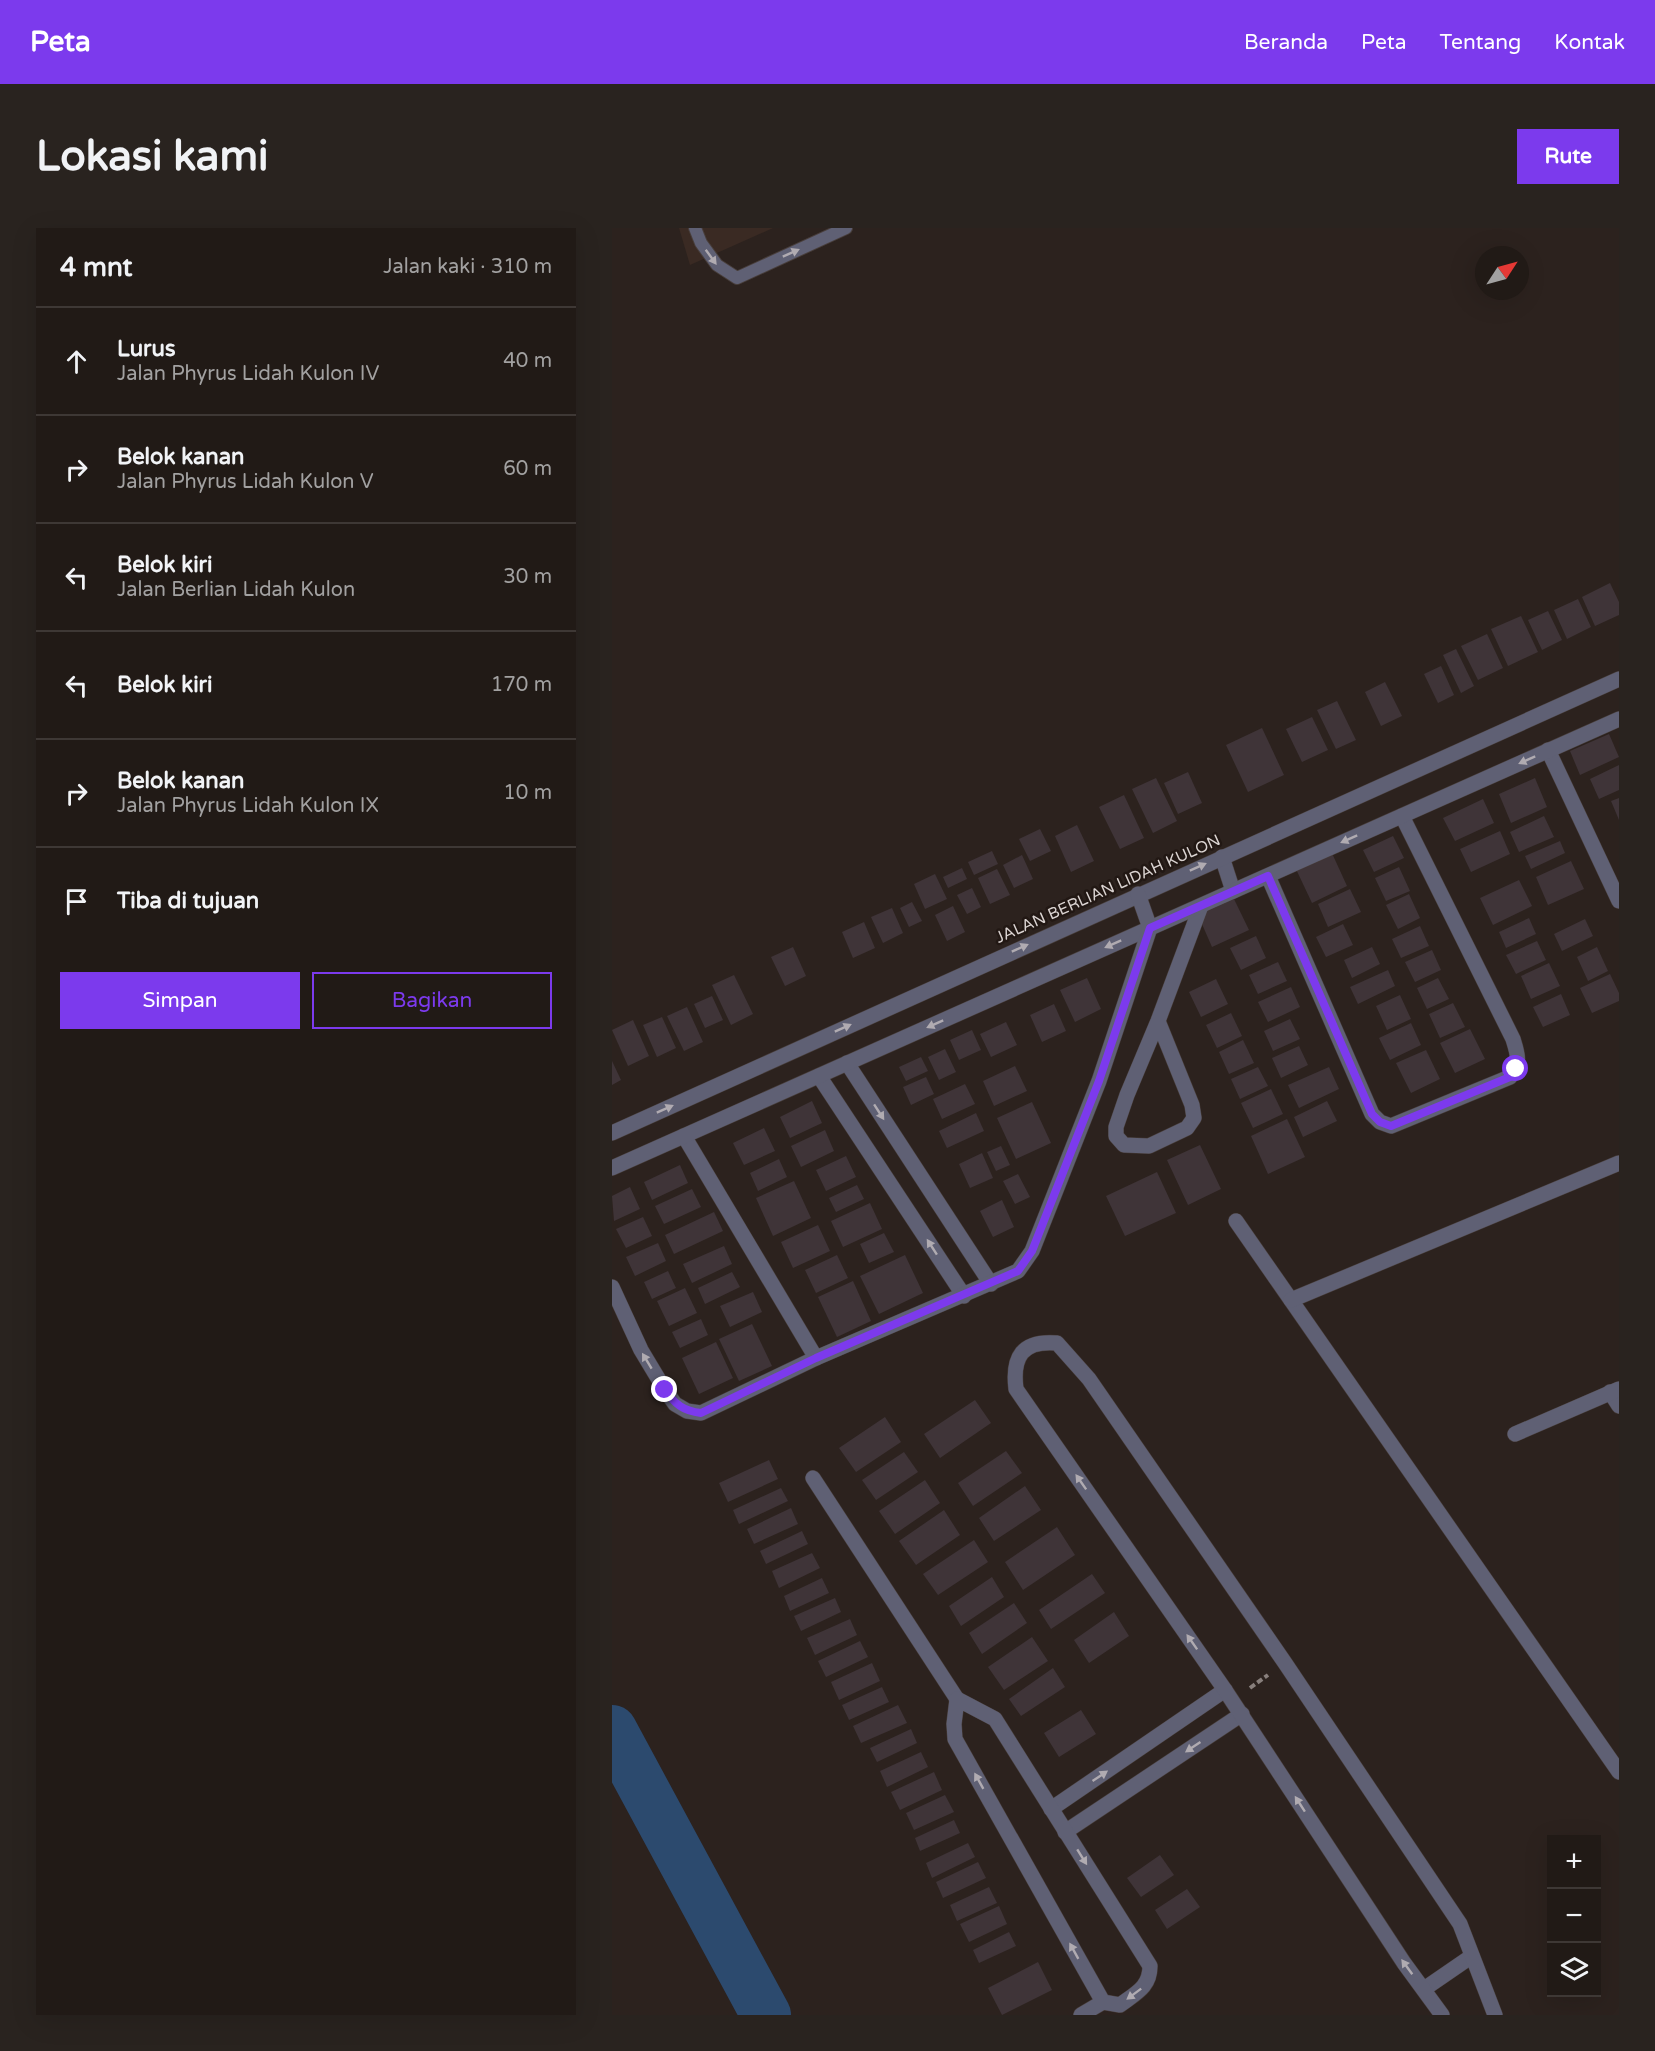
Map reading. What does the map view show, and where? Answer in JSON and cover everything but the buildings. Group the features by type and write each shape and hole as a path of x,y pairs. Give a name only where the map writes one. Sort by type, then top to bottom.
{"street":[{"name":"JALAN BERLIAN LIDAH KULON","path":"612,1133 1619,679"},
{"path":"612,1168 1619,719"},
{"path":"1548,750 1619,901"},
{"path":"1268,876 1372,1114 1380,1122 1391,1126 1510,1077 1519,1059 1514,1039 1402,816"},
{"path":"1222,857 1233,891"},
{"path":"612,1287 640,1350 665,1390 675,1404 687,1411 701,1413 816,1358 1018,1271 1032,1251 1099,1081 1150,928 1138,894"},
{"path":"1158,1021 1192,1105 1194,1118 1187,1128 1149,1146 1124,1145 1116,1136 1116,1127 1201,906"},
{"path":"847,1063 990,1284"},
{"path":"819,1076 964,1296"},
{"path":"684,1136 816,1358"},
{"path":"1291,1300 1619,1163"},
{"path":"1236,1221 1619,1772"},
{"path":"1442,2015 1404,1963 1242,1714 1016,1389 1014,1370 1020,1354 1032,1344 1057,1342 1089,1379 1285,1663 1460,1924 1495,2015"},
{"path":"1515,1434 1615,1390 1619,1406"},
{"path":"813,1478 957,1699 994,1719 1150,1966 1150,1977 1141,1990 1120,2004 1103,2002 1081,2015"},
{"path":"1051,1809 1229,1695"},
{"path":"957,1699 955,1739 1103,2002"},
{"path":"1065,1832 1242,1714"},
{"path":"1424,1989 1472,1956"}],"lane":[{"path":"694,228 701,243 717,265 737,278 846,228"}],"path":[{"path":"1229,1695 1285,1663"}],"shaded area":[{"path":"679,228 773,228 690,265"}],"waterway":[{"path":"612,1730 766,2015"}],"route":[{"path":"665,1390 675,1404 687,1411 701,1413 816,1358 1018,1271 1032,1251 1099,1081 1150,928 1268,876 1372,1114 1380,1122 1391,1126 1510,1077 1516,1069"}]}
